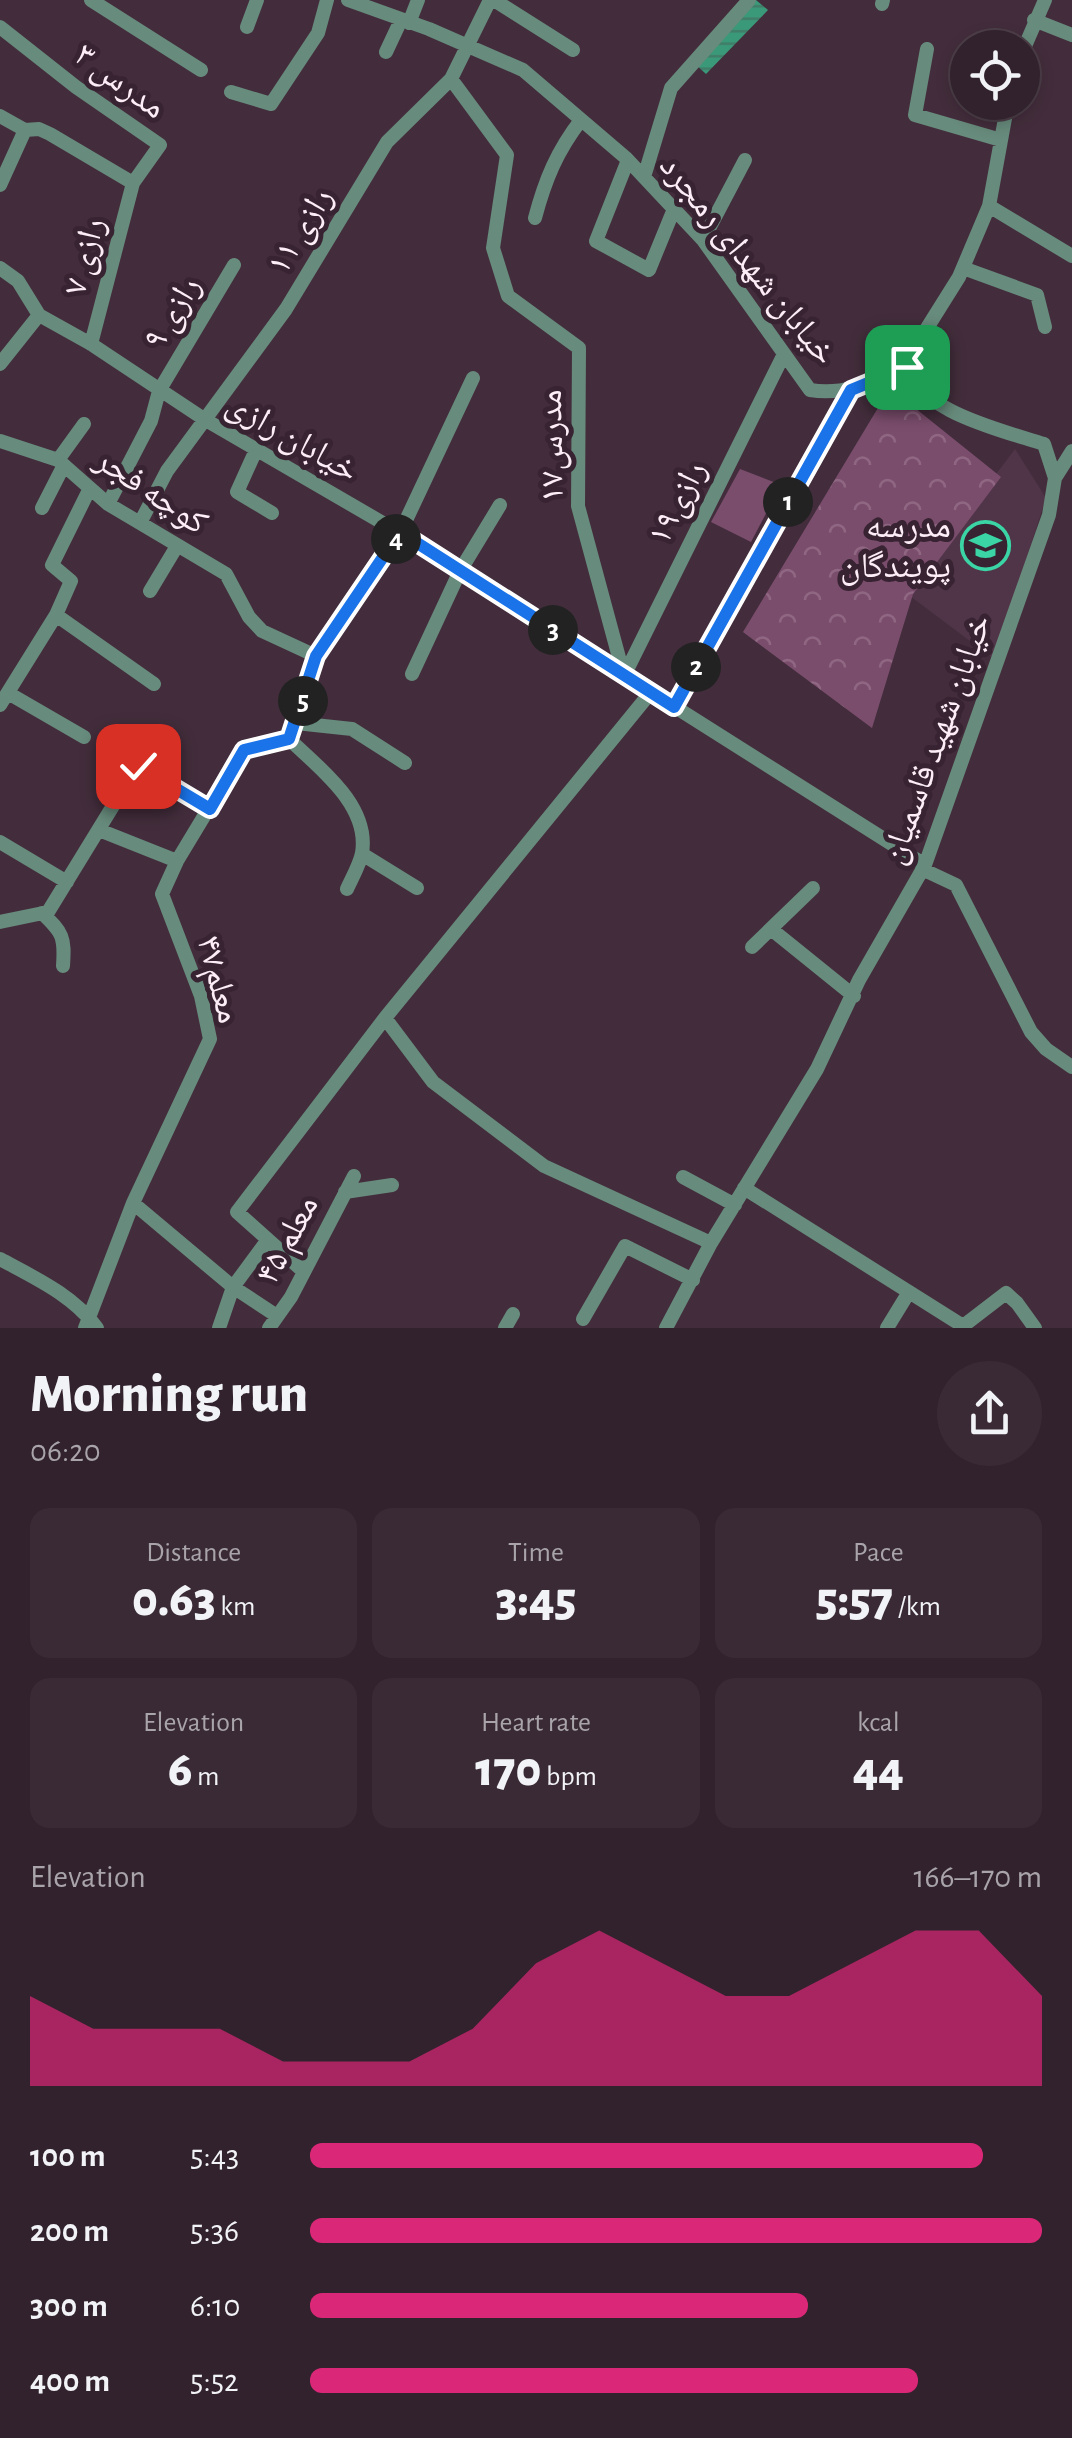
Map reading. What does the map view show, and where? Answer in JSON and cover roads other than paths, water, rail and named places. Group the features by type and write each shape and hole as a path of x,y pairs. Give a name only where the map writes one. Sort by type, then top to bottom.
{"street":[{"path":"92,0 201,70"},
{"path":"248,28 257,0"},
{"path":"231,92 270,104 318,33 327,0"},
{"name":"خیابان شهدای رمجرد","path":"348,0 524,70 628,160 702,240 810,390 851,390 907,367"},
{"path":"386,52 418,0"},
{"path":"492,0 573,50"},
{"name":"رازی ۱۱","path":"140,523 167,471 286,309 388,142 451,80 492,0"},
{"path":"644,177 672,88 749,0"},
{"path":"1030,30 1044,0"},
{"path":"1034,20 1072,35"},
{"name":"مدرس ۳","path":"0,27 76,87 160,145 133,183"},
{"path":"927,49 915,114 1001,140"},
{"name":"مدرس۱۷","path":"451,80 507,155 493,248 508,296 579,348 578,506 624,676"},
{"path":"0,116 26,130 50,134 133,183"},
{"path":"535,218 544,181 558,150 582,120"},
{"path":"1005,120 989,206 962,268 907,360 907,367 930,399 970,420 1044,444 1055,478"},
{"path":"0,184 26,130"},
{"path":"628,160 596,241 649,270 674,209"},
{"path":"702,240 745,160"},
{"name":"رازی ۷","path":"91,344 133,183"},
{"path":"989,206 1072,256"},
{"name":"رازی ۹","path":"108,504 151,421 159,390 234,265"},
{"name":"خیابان رازی","path":"0,268 18,281 39,315 91,344 204,419 400,532 956,885 1031,1032 1072,1066"},
{"path":"962,268 1037,295 1044,327"},
{"path":"0,364 39,315"},
{"name":"رازی۱۹","path":"624,676 783,356"},
{"path":"347,889 362,854 362,826 340,788 289,739 316,656 400,532 473,378"},
{"path":"674,707 851,390"},
{"path":"42,508 61,463 84,424"},
{"name":"کوچه فجر","path":"0,441 61,463 108,504 226,574 248,617 262,631 316,656"},
{"path":"256,450 238,492 272,513"},
{"path":"1055,478 1072,451"},
{"name":"خیابان شهید قاسمیان","path":"666,1328 711,1243 817,1068 859,980 923,867 1049,515 1055,478"},
{"path":"84,738 4,699 56,615 71,581 52,565 90,488"},
{"path":"412,674 460,570 500,505"},
{"path":"150,591 177,546"},
{"path":"56,615 154,684"},
{"path":"303,1271 238,1212 385,1018 651,692"},
{"path":"296,722 352,729 405,763"},
{"path":"0,922 48,912 154,739"},
{"name":"معلم۴۷","path":"90,1325 133,1203 210,1039 201,996 162,894 177,861 244,750 289,739"},
{"path":"138,766 210,809"},
{"path":"98,830 177,861"},
{"path":"0,842 66,882"},
{"path":"362,854 417,888"},
{"path":"752,947 813,888"},
{"path":"42,913 65,942 63,966"},
{"path":"770,929 854,996"},
{"path":"385,1018 433,1082 544,1166 711,1243"},
{"name":"معلم ۴۵","path":"273,1322 354,1176"},
{"path":"683,1177 734,1205"},
{"path":"345,1192 392,1185"},
{"path":"744,1188 963,1327 1006,1294 1018,1302 1036,1328"},
{"path":"133,1203 273,1322"},
{"path":"220,1328 233,1287 267,1242"},
{"path":"583,1318 625,1246 693,1280"},
{"path":"0,1259 48,1284 83,1309 90,1325"},
{"path":"888,1328 910,1292"}],"place":[{"name":"مدرسه پویندگان","path":"986,545"}]}
